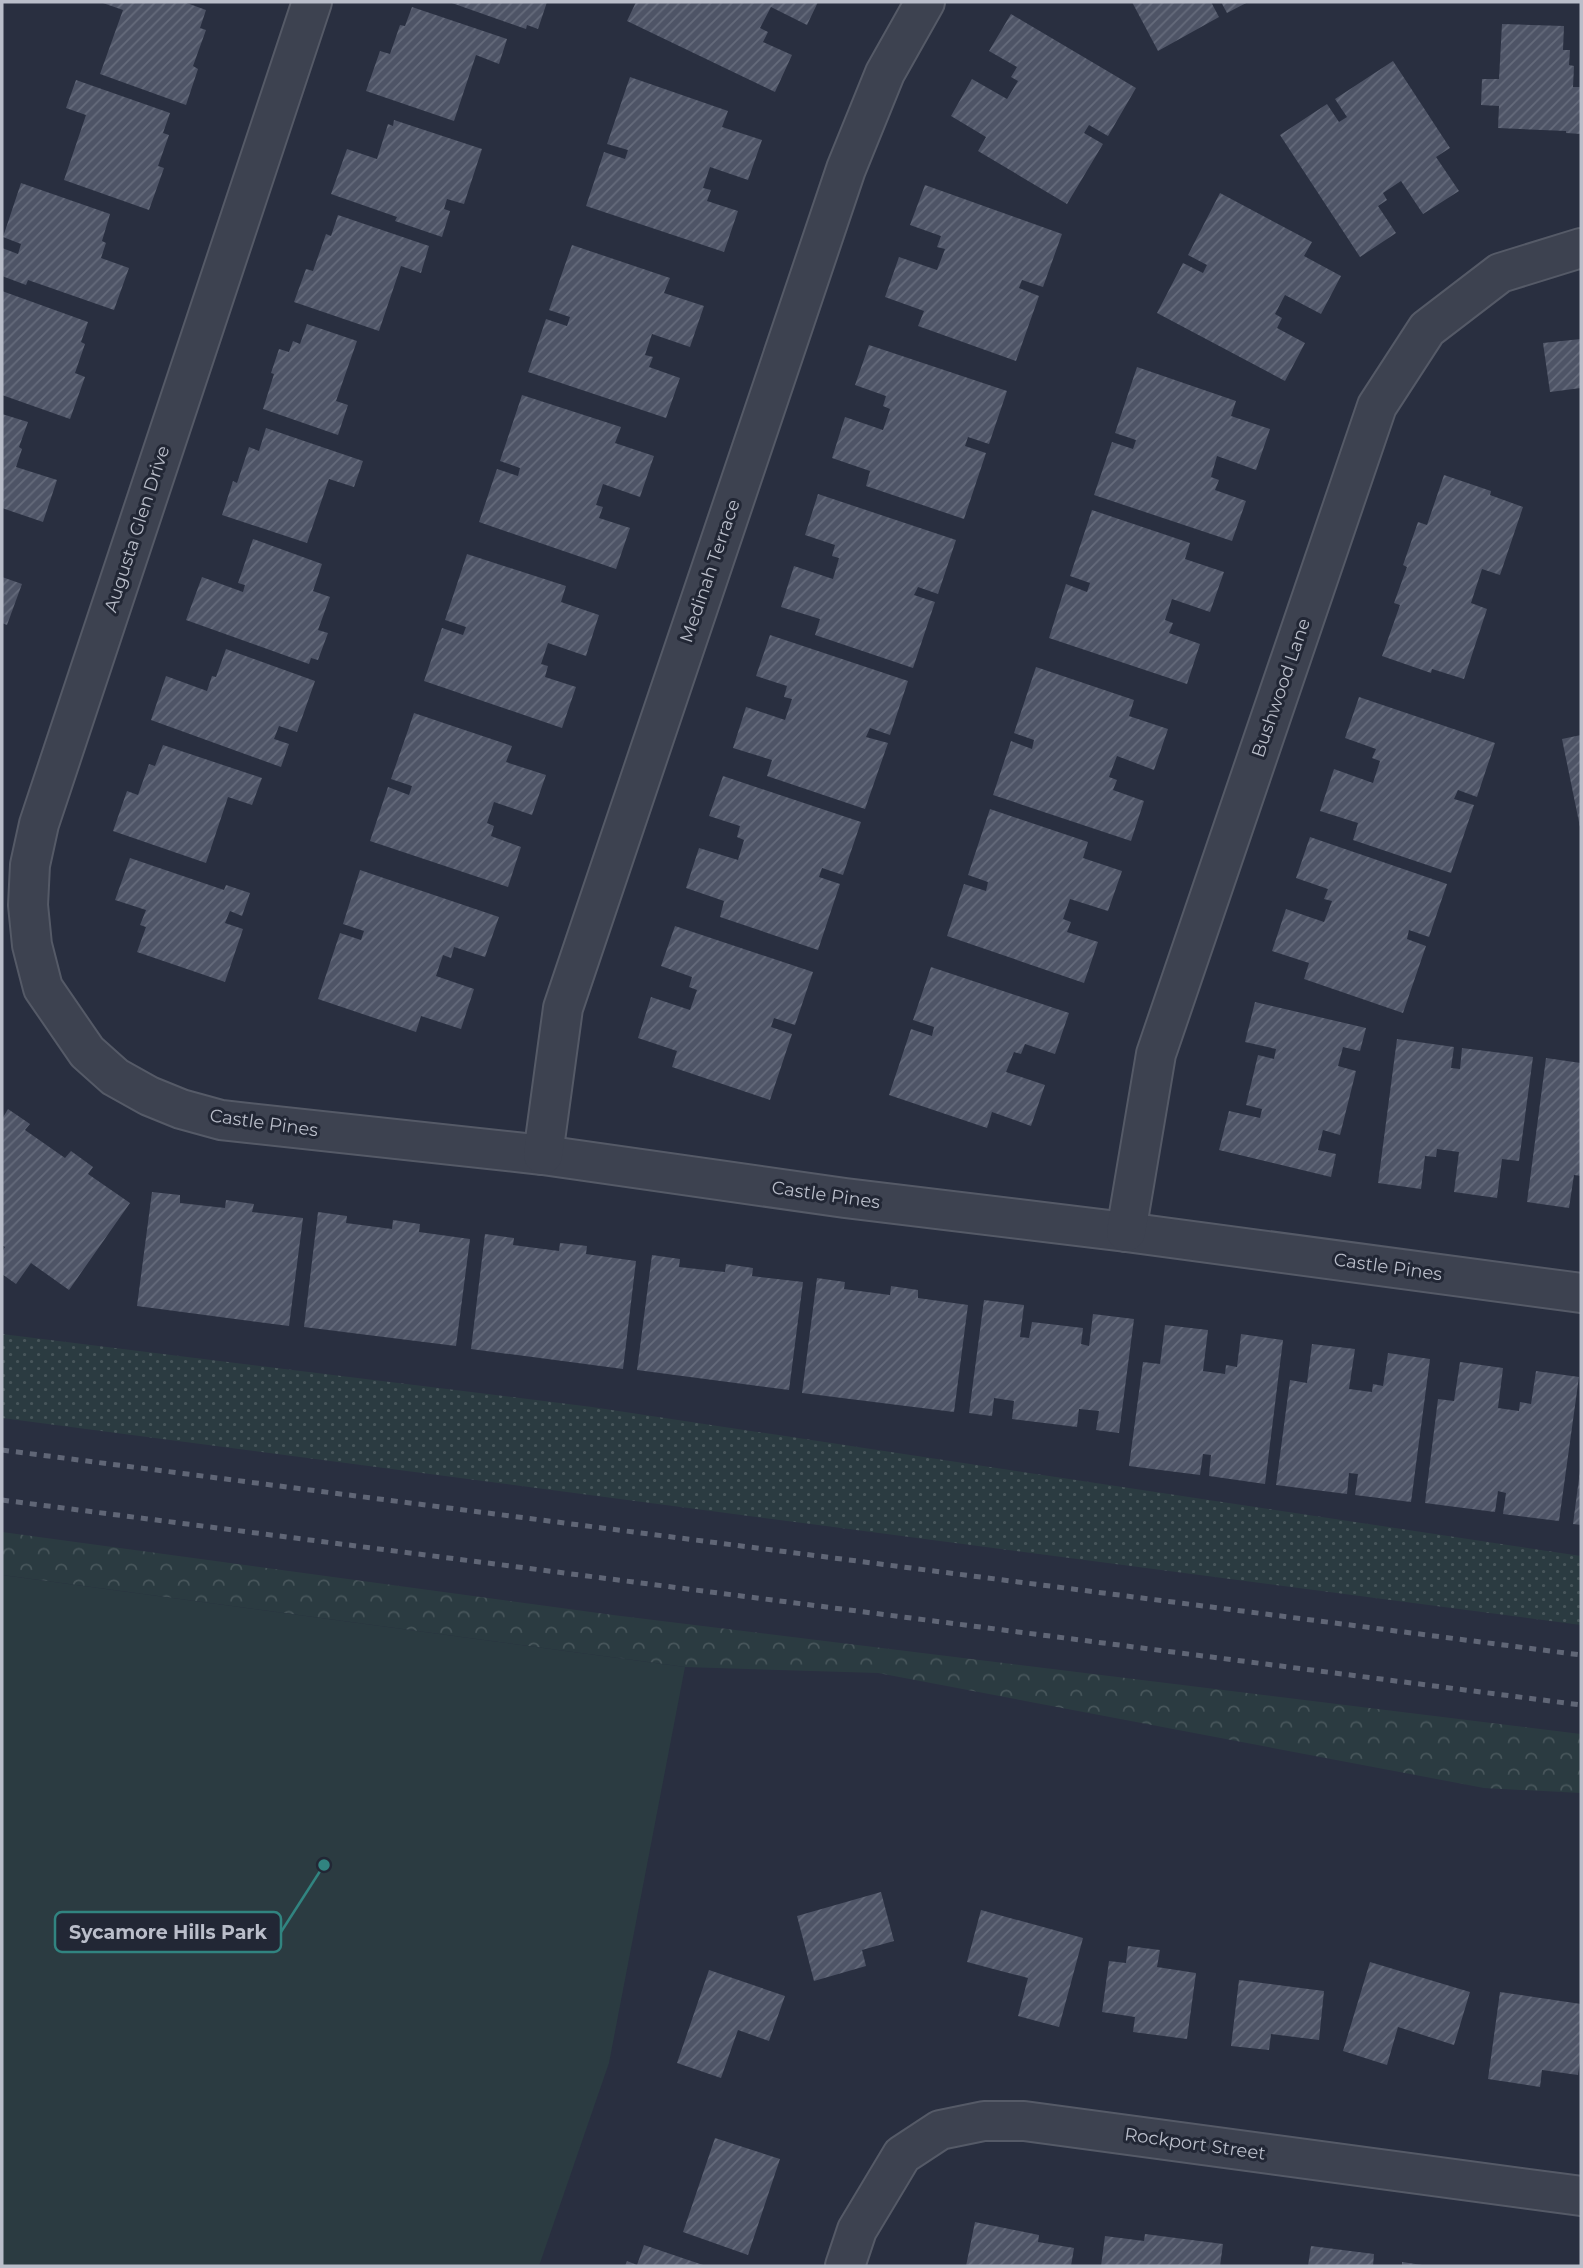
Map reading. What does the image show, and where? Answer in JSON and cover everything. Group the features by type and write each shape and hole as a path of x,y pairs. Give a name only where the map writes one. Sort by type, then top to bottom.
{"street":[{"name":"Augusta Glen Drive","path":"88,1052 43,988 32,945 28,905 30,865 39,824 312,2"},
{"name":"Medinah Terrace","path":"543,1155 564,1008 603,890 846,169 885,74 925,2"},
{"name":"Bushwood Lane","path":"1126,1232 1156,1054 1377,406 1427,329 1500,273 1581,248"},
{"name":"Castle Pines","path":"88,1052 115,1077 149,1096 181,1109 221,1120 543,1155 845,1198 1126,1232 1581,1293"},
{"name":"Rockport Street","path":"845,2266 858,2230 902,2155 940,2130 984,2121 1024,2121 1581,2196"}],"green space":[{"path":"2,1334 592,1407 1581,1556 1581,1625 2,1418"},
{"path":"2,1532 613,1615 1581,1734 1581,1793 1484,1788 878,1673 685,1667 2,1575"},
{"path":"2,1575 685,1667 609,2063 539,2266 2,2266"}],"building":[{"path":"100,2 184,2 206,10 200,28 206,30 193,66 198,69 186,105 100,74 123,10"},
{"path":"449,2 547,2 538,29 527,25 526,29"},
{"path":"636,2 818,2 807,25 771,7 760,28 768,32 763,42 792,55 775,92 627,21"},
{"path":"1132,2 1211,2 1219,17 1158,51"},
{"path":"1221,2 1248,2 1227,13"},
{"path":"412,7 507,39 499,64 476,55 454,121 366,91 380,51 390,54 400,25 405,26"},
{"path":"1011,14 1136,88 1108,136 1089,125 1084,133 1103,144 1067,204 978,151 986,137 951,116 972,79 1007,99 1018,81 1011,77 1017,67 989,51"},
{"path":"1502,24 1564,26 1563,50 1570,50 1569,65 1574,66 1573,87 1581,87 1581,134 1498,128 1499,106 1481,105 1482,79 1499,79"},
{"path":"1393,61 1450,148 1436,157 1459,191 1423,214 1401,181 1383,193 1387,200 1378,206 1396,233 1360,257 1280,135 1327,104 1339,122 1347,117 1335,99"},
{"path":"630,77 728,111 722,127 762,140 748,180 710,167 703,188 711,190 707,201 738,211 724,252 586,206 604,152 625,159 628,150 607,144"},
{"path":"76,80 170,113 163,133 169,135 158,166 164,168 149,210 64,180 86,115 66,108"},
{"path":"394,120 482,149 464,204 447,199 444,209 450,211 442,237 395,221 397,217 331,194 347,149 377,159 388,124 393,126"},
{"path":"21,183 110,214 102,241 106,243 101,258 129,268 114,310 28,280 26,285 2,276 2,248 18,254 21,244 3,237"},
{"path":"925,185 1062,234 1043,287 1022,280 1019,288 1039,296 1016,361 918,326 924,311 885,297 899,257 937,270 945,249 937,247 941,236 910,225"},
{"path":"1220,193 1312,242 1304,256 1341,276 1321,314 1285,295 1275,314 1282,318 1277,328 1305,343 1285,381 1157,313 1183,263 1203,273 1207,265 1188,255"},
{"path":"338,215 429,246 421,273 401,266 379,331 294,302 306,269 313,271 326,234 331,236"},
{"path":"572,245 670,278 664,293 704,306 690,347 652,334 645,355 653,357 649,367 680,378 666,418 528,372 546,319 567,326 570,317 549,310"},
{"path":"2,291 88,322 81,342 85,344 75,373 85,377 70,419 2,395"},
{"path":"307,324 357,341 336,401 348,405 338,435 263,409 279,349 289,352 293,341 300,344"},
{"path":"1581,339 1581,388 1550,392 1543,343"},
{"path":"869,345 1007,391 989,444 968,437 965,446 986,453 964,519 866,486 870,471 832,458 845,417 883,430 890,409 883,406 886,396 855,385"},
{"path":"1137,367 1236,401 1231,416 1270,429 1256,470 1217,456 1211,477 1219,480 1215,490 1246,501 1232,541 1094,495 1112,442 1133,449 1136,440 1115,433"},
{"path":"522,395 621,427 615,443 654,456 640,497 603,484 596,505 603,507 599,518 630,528 616,569 479,522 497,469 518,476 520,468 500,461"},
{"path":"2,414 28,422 19,447 22,449 16,467 57,480 43,522 2,508"},
{"path":"266,428 363,461 354,487 329,479 307,543 222,515 233,481 237,483 249,447 259,451"},
{"path":"1444,475 1491,491 1490,495 1523,507 1500,575 1482,569 1471,603 1487,609 1464,679 1432,669 1431,673 1382,656 1400,605 1394,603 1407,567 1403,565 1418,522 1427,525"},
{"path":"818,494 956,540 938,594 918,587 914,595 935,602 913,668 815,635 820,619 781,607 794,566 833,579 839,558 832,556 835,545 805,535"},
{"path":"1092,510 1190,543 1185,559 1224,572 1210,612 1172,599 1165,620 1173,623 1169,633 1200,644 1187,684 1049,638 1066,584 1087,592 1090,583 1070,576"},
{"path":"253,539 322,564 313,591 330,597 318,630 328,633 318,660 311,658 309,664 186,620 202,577 243,592 245,585 238,583"},
{"path":"467,554 566,586 561,602 599,615 586,656 548,643 541,664 548,666 545,677 576,687 562,728 424,681 442,628 463,635 466,627 445,620"},
{"path":"2,577 22,584 7,625 2,623"},
{"path":"770,635 908,681 890,735 870,728 866,737 888,743 865,809 767,776 772,760 733,748 746,707 785,720 792,699 784,697 787,686 756,676"},
{"path":"226,649 315,681 297,732 279,726 274,739 289,744 281,767 151,720 166,676 207,691 212,676 216,677"},
{"path":"1036,667 1134,700 1129,716 1168,729 1154,770 1117,756 1109,777 1117,780 1113,790 1144,801 1131,841 993,795 1011,741 1032,749 1034,740 1014,733"},
{"path":"1359,697 1495,743 1477,797 1458,790 1454,799 1474,805 1451,873 1353,840 1358,823 1320,811 1334,769 1373,783 1380,761 1372,758 1376,749 1345,738"},
{"path":"414,713 512,746 506,762 546,775 532,815 494,802 487,823 494,826 491,836 521,847 508,887 370,841 388,787 409,795 412,786 391,779"},
{"path":"1581,735 1581,827 1580,827 1562,739"},
{"path":"163,745 262,778 252,805 228,797 206,863 113,831 127,791 138,795 149,764 155,766"},
{"path":"723,776 861,822 843,875 822,868 819,877 840,884 818,950 720,917 724,901 686,888 699,848 738,860 744,840 737,837 740,826 709,816"},
{"path":"990,809 1088,842 1083,858 1122,871 1108,911 1070,899 1063,919 1071,922 1067,932 1098,942 1084,983 947,936 964,884 986,891 988,882 968,875"},
{"path":"1310,837 1447,884 1429,937 1409,930 1407,939 1426,946 1403,1013 1304,979 1309,963 1272,951 1286,909 1324,922 1332,901 1324,899 1328,889 1296,878"},
{"path":"130,858 224,890 226,885 250,893 242,916 230,911 225,923 243,929 225,982 137,952 146,927 140,925 146,910 115,900"},
{"path":"360,870 499,917 485,957 454,947 451,958 443,955 436,976 474,989 461,1029 421,1016 416,1032 318,999 340,933 361,940 364,931 343,924"},
{"path":"675,926 813,972 795,1025 774,1018 771,1027 792,1034 770,1100 672,1067 677,1051 638,1038 651,997 690,1010 697,990 689,987 692,977 661,966"},
{"path":"931,967 1069,1013 1055,1054 1025,1044 1021,1054 1014,1052 1006,1072 1045,1085 1031,1126 992,1112 987,1128 889,1095 911,1029 932,1036 934,1027 913,1020"},
{"path":"1255,1002 1366,1028 1360,1051 1343,1047 1338,1066 1356,1071 1340,1135 1323,1130 1318,1150 1336,1154 1331,1177 1219,1150 1229,1111 1260,1118 1262,1109 1246,1105 1258,1055 1274,1059 1276,1049 1245,1042"},
{"path":"1397,1039 1454,1047 1451,1068 1460,1069 1462,1048 1533,1057 1519,1161 1502,1159 1497,1198 1454,1192 1459,1152 1437,1149 1436,1157 1425,1156 1421,1189 1378,1183"},
{"path":"1546,1058 1581,1063 1581,1176 1574,1175 1569,1208 1527,1202"},
{"path":"8,1109 30,1124 25,1130 65,1158 71,1151 93,1167 88,1174 130,1203 69,1290 31,1263 16,1284 2,1274 2,1252 5,1247 2,1245 2,1119"},
{"path":"152,1192 180,1195 180,1203 225,1208 226,1200 254,1204 252,1212 303,1218 289,1326 137,1306"},
{"path":"318,1212 347,1216 346,1223 392,1229 393,1220 420,1224 419,1232 470,1239 456,1346 304,1327"},
{"path":"485,1234 514,1238 513,1245 559,1251 560,1243 587,1246 586,1254 636,1261 623,1369 471,1349"},
{"path":"652,1255 680,1259 679,1267 725,1272 726,1264 753,1268 752,1276 803,1282 789,1390 637,1370"},
{"path":"817,1278 845,1282 844,1289 890,1295 891,1286 918,1290 918,1298 968,1305 954,1412 802,1393"},
{"path":"984,1300 1024,1305 1020,1337 1029,1338 1032,1322 1083,1328 1081,1344 1089,1346 1093,1314 1134,1319 1119,1433 1096,1430 1099,1411 1079,1409 1077,1427 1012,1419 1014,1401 994,1398 992,1416 969,1413"},
{"path":"1165,1325 1208,1330 1203,1371 1225,1374 1226,1365 1237,1367 1241,1334 1283,1340 1265,1484 1209,1476 1211,1455 1203,1454 1200,1475 1129,1466 1143,1362 1160,1364"},
{"path":"1312,1344 1355,1349 1349,1389 1372,1392 1373,1384 1383,1386 1388,1353 1430,1359 1411,1502 1355,1495 1358,1474 1349,1473 1347,1494 1276,1485 1290,1380 1307,1383"},
{"path":"1460,1362 1503,1368 1498,1408 1519,1411 1520,1402 1531,1404 1536,1371 1579,1377 1559,1521 1503,1514 1506,1493 1498,1491 1495,1512 1425,1503 1438,1399 1454,1401"},
{"path":"1581,1471 1581,1525 1573,1524"},
{"path":"881,1892 894,1941 862,1950 866,1966 814,1981 797,1916"},
{"path":"981,1910 1083,1938 1059,2027 1018,2016 1028,1978 967,1962"},
{"path":"1128,1946 1160,1950 1157,1967 1196,1973 1187,2039 1133,2032 1135,2017 1102,2012 1109,1961 1126,1963"},
{"path":"1370,1962 1470,1992 1454,2045 1398,2027 1387,2065 1343,2051"},
{"path":"709,1970 785,1996 769,2041 738,2030 721,2078 677,2063"},
{"path":"1239,1980 1324,1991 1319,2040 1271,2034 1269,2050 1231,2046"},
{"path":"1500,1992 1581,2004 1581,2055 1578,2075 1542,2070 1540,2087 1488,2079"},
{"path":"715,2138 780,2159 748,2255 683,2232"},
{"path":"975,2222 1039,2235 1038,2242 1074,2248 1071,2266 966,2266"},
{"path":"1145,2234 1223,2244 1220,2266 1101,2266 1105,2236 1144,2241"},
{"path":"644,2245 706,2266 625,2266 627,2261 637,2265"},
{"path":"1311,2246 1374,2254 1373,2266 1308,2266"},
{"path":"1402,2262 1422,2265 1402,2266"}],"railway":[{"path":"2,1450 1581,1655"},
{"path":"2,1500 1581,1705"}],"place":[{"name":"Sycamore Hills Park","path":"324,1865"}]}
